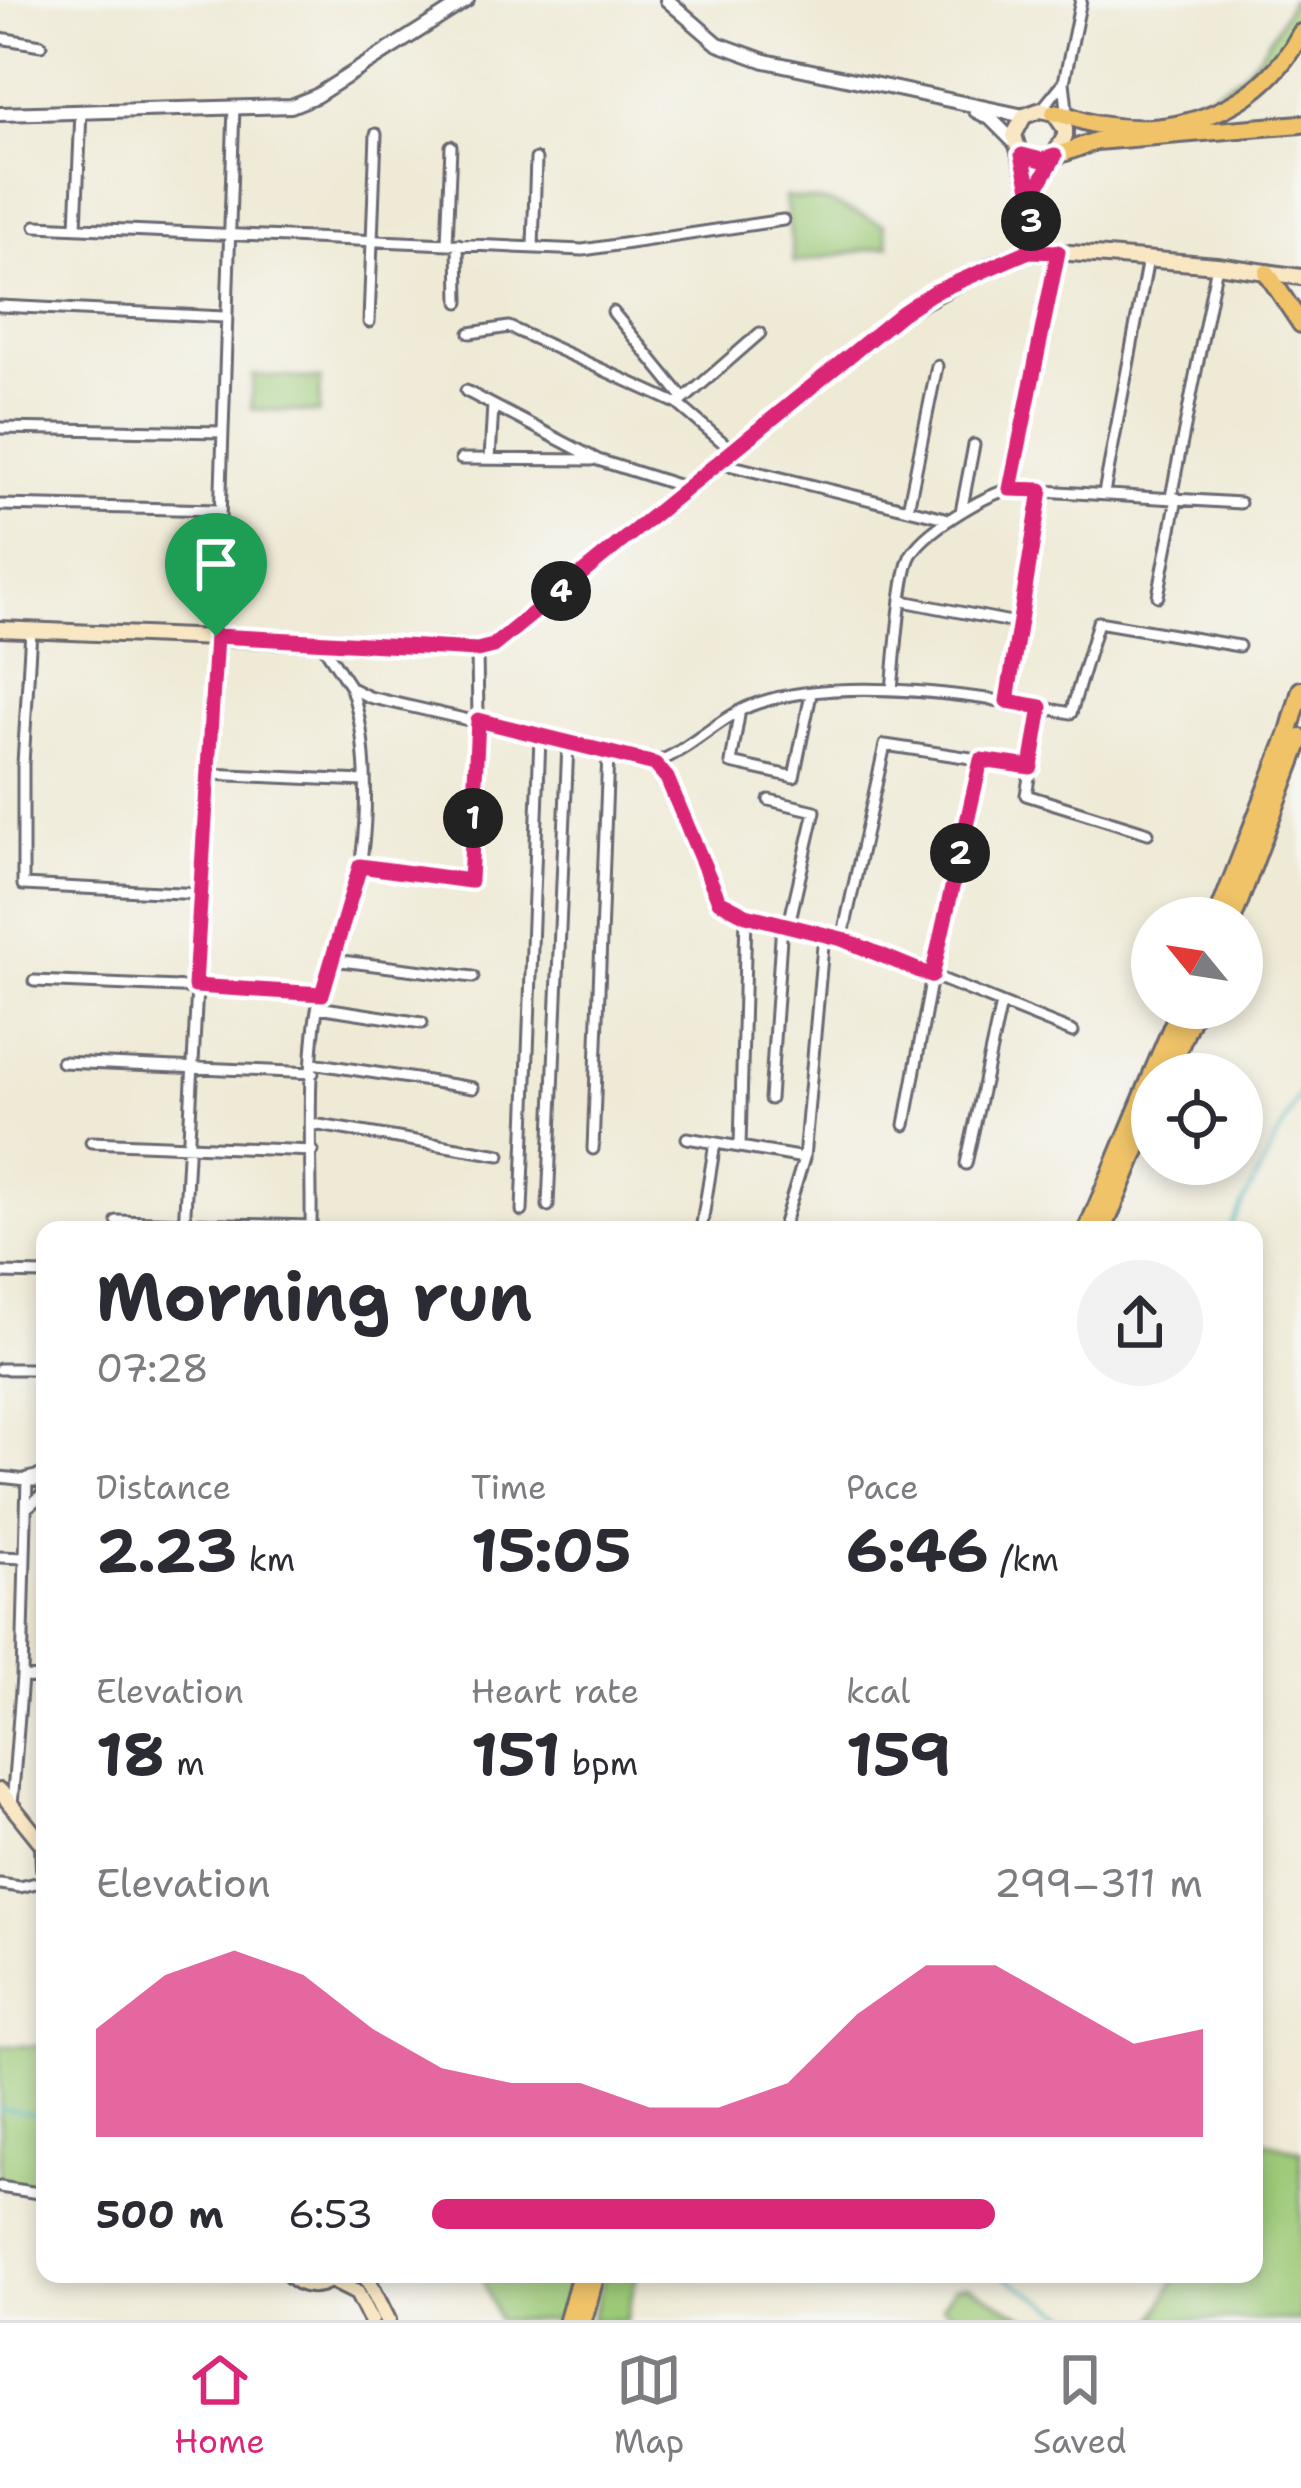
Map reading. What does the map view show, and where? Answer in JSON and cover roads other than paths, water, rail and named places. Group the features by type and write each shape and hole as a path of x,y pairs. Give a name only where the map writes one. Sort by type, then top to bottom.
{"highway":[{"path":"1057,117 1122,128 1209,116 1254,94 1288,59 1301,33"},
{"path":"1055,156 1096,141 1301,124"},
{"path":"1267,274 1301,324"},
{"path":"1225,897 1301,690"},
{"path":"1241,897 1301,738"},
{"path":"1092,1221 1131,1125"},
{"path":"1107,1221 1131,1163"},
{"path":"568,2320 578,2283"},
{"path":"583,2320 593,2283"}],"main road":[{"path":"1029,251 1032,196 1016,128 1024,116 1057,117 1055,156 1032,196"},
{"path":"1019,149 1042,160 1055,156"},
{"path":"0,629 477,650 502,640 932,293 1029,251 1301,277"},
{"path":"0,1791 36,1836"},
{"path":"342,2283 357,2294 371,2320"},
{"path":"370,2283 388,2320"}],"street":[{"path":"0,114 291,106 316,96 467,0"},
{"path":"667,0 718,44 765,62 1024,116"},
{"path":"1057,117 1081,0"},
{"path":"0,38 40,45"},
{"path":"1057,117 1064,82"},
{"path":"964,105 990,118 1019,149"},
{"path":"184,1221 216,636 234,107"},
{"path":"76,227 81,112"},
{"path":"369,322 376,134"},
{"path":"451,146 458,302"},
{"path":"533,246 536,159"},
{"path":"36,226 584,250 783,220"},
{"path":"1010,489 1058,252"},
{"path":"1104,493 1148,259"},
{"path":"1158,596 1217,266"},
{"path":"0,306 224,317"},
{"path":"613,312 681,402 734,451"},
{"path":"470,333 509,327 681,402"},
{"path":"681,402 760,333"},
{"path":"908,509 937,365"},
{"path":"466,391 598,460 687,488"},
{"path":"490,459 493,405"},
{"path":"0,428 223,432"},
{"path":"961,512 974,445"},
{"path":"461,459 598,460"},
{"path":"720,463 949,519"},
{"path":"1007,701 1041,490"},
{"path":"892,690 910,556 949,519 992,494 1041,490 1240,503"},
{"path":"0,505 219,510"},
{"path":"903,601 1021,624"},
{"path":"351,688 369,697 655,764 753,704 811,694 892,690 1007,701 1071,713 1098,622 1239,646"},
{"path":"32,630 23,764 23,885 200,894"},
{"path":"311,1221 312,1068 318,1006 360,866 364,781 359,712 351,688 319,640"},
{"path":"360,866 470,881 477,650"},
{"path":"740,713 731,763 794,777 811,694"},
{"path":"1041,707 1027,795 1148,833"},
{"path":"522,1211 540,737"},
{"path":"548,1206 568,744"},
{"path":"842,939 885,746 1031,767"},
{"path":"592,1148 608,754"},
{"path":"905,1125 932,976 981,760"},
{"path":"655,764 667,778 719,901 746,915 842,939 1073,1032"},
{"path":"208,774 364,781"},
{"path":"769,800 814,811 785,924 770,1099"},
{"path":"740,1147 746,915"},
{"path":"785,1221 804,1158 824,934"},
{"path":"333,960 473,977"},
{"path":"34,982 322,994"},
{"path":"966,1164 1001,1004"},
{"path":"318,1006 422,1023"},
{"path":"62,1062 312,1068 473,1088"},
{"path":"313,1124 500,1155"},
{"path":"687,1138 804,1158"},
{"path":"91,1142 313,1150"},
{"path":"702,1221 715,1143"},
{"path":"0,1273 36,1274"},
{"path":"0,1369 36,1369"},
{"path":"0,1477 36,1478"},
{"path":"12,1805 22,1677 27,1478"},
{"path":"26,1511 36,1497"},
{"path":"0,1557 25,1558"},
{"path":"22,1677 36,1678"},
{"path":"0,1885 36,1884"},
{"path":"0,2188 36,2193"}],"waterway":[{"path":"1234,1221 1301,1092"},
{"path":"0,2109 36,2114"},
{"path":"1015,2283 1079,2320"}]}
